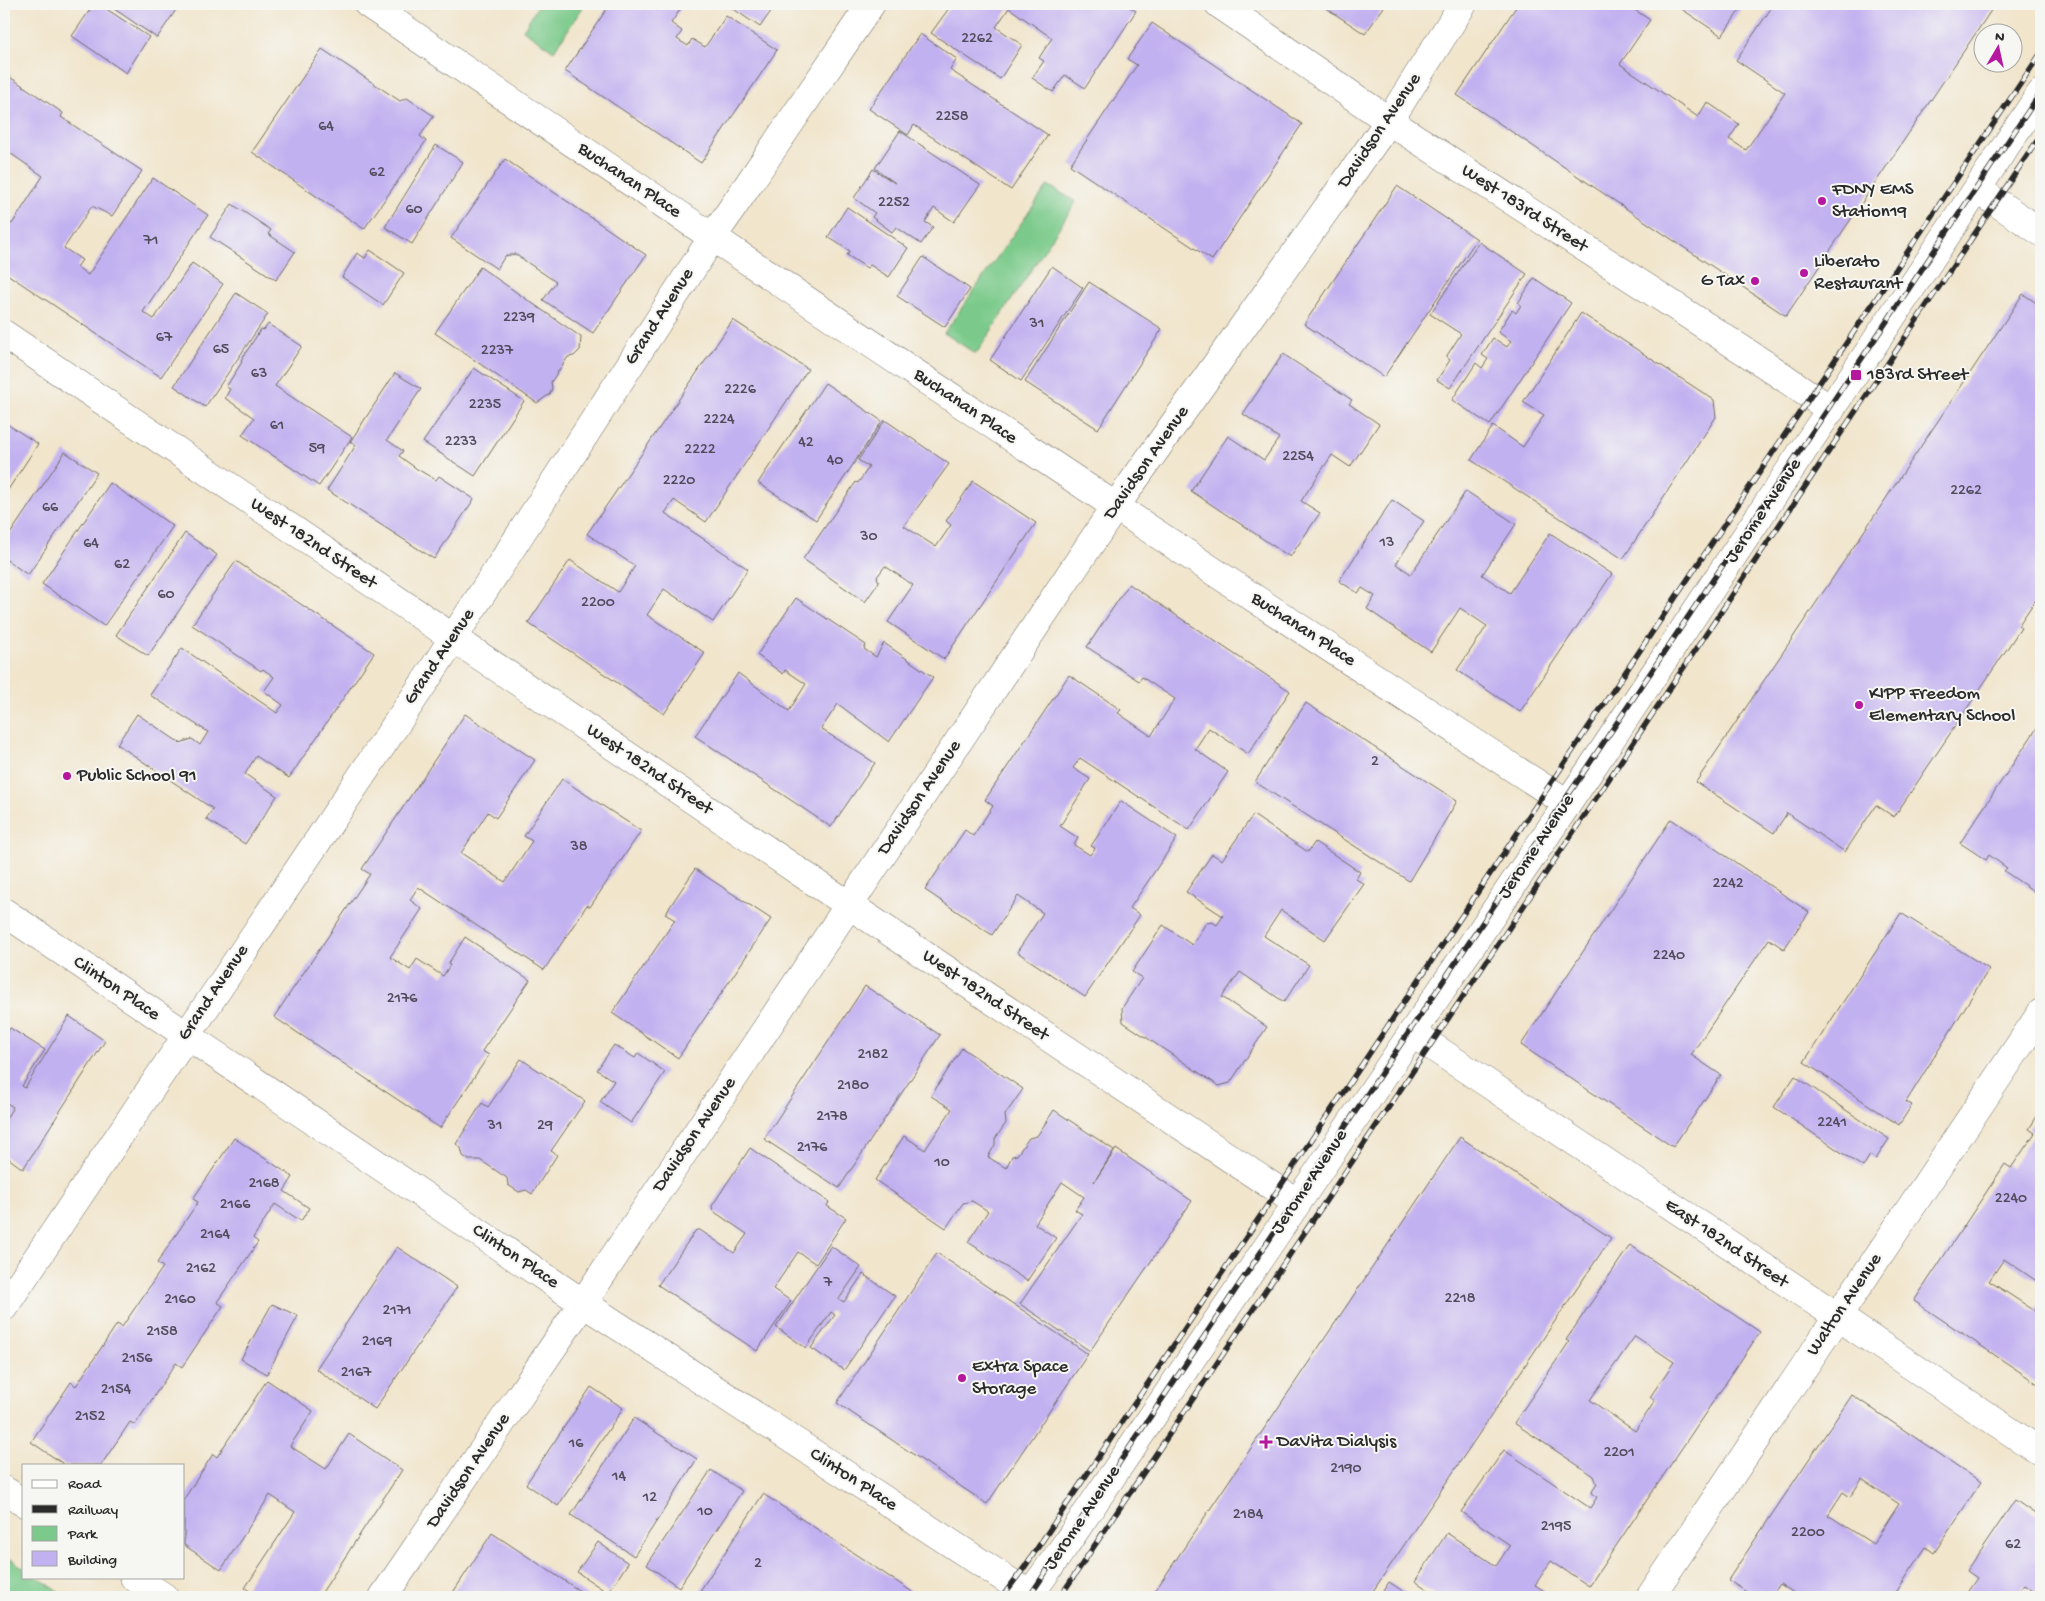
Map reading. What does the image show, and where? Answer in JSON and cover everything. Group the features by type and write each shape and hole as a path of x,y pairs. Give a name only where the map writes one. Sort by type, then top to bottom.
{"street":[{"name":"Buchanan Place","path":"368,4 712,238 1115,507 1567,803"},
{"name":"Grand Avenue","path":"4,1307 452,638 712,238 871,4"},
{"name":"West 183rd Street","path":"1219,4 1389,121 1766,365 1831,410"},
{"name":"Davidson Avenue","path":"383,1597 583,1303 1115,507 1389,121 1463,4"},
{"name":"Jerome Avenue","path":"1029,1596 1567,803 2041,93"},
{"path":"1978,190 2041,232"},
{"name":"West 182nd Street","path":"4,334 848,905 1296,1202"},
{"name":"Clinton Place","path":"4,912 583,1303 1029,1596"},
{"name":"Walton Avenue","path":"1650,1597 2041,1013"},
{"name":"East 182nd Street","path":"1412,1033 1837,1318 2041,1452"},
{"path":"4,1490 22,1502"},
{"path":"136,1578 164,1597"}],"green space":[{"path":"539,4 585,4 554,51 523,30"},
{"path":"1048,185 1076,202 976,354 944,333"},
{"path":"4,1555 22,1567 22,1578 38,1578 67,1597 4,1597"}],"building":[{"path":"94,4 99,4 149,37 126,73 72,36"},
{"path":"107,4 180,4 157,38"},
{"path":"610,4 684,4 671,23 682,31 677,39 688,46 692,39 705,47 726,16 777,50 701,163 565,71"},
{"path":"726,4 776,4 760,27"},
{"path":"952,4 1125,4 1136,11 1085,88 1065,75 1053,92 1032,78 1044,61 1039,58 1052,38 1009,8 996,27 1022,45 1000,79 931,33"},
{"path":"1320,4 1386,4 1365,34"},
{"path":"1518,4 1626,4 1650,20 1620,64 1698,117 1707,102 1739,124 1729,139 1746,150 1785,93 1736,60 1774,4 1984,4 1992,9 1983,22 1972,22 1972,39 1786,316 1457,95"},
{"path":"1674,4 1744,4 1722,36"},
{"path":"1152,23 1302,124 1212,260 1070,165 1137,65 1127,59"},
{"path":"920,34 957,59 950,70 1048,135 1011,190 914,125 908,135 869,109"},
{"path":"322,49 400,101 407,98 434,116 420,136 426,141 364,229 252,152"},
{"path":"4,73 63,113 61,117 142,171 112,216 92,206 64,248 82,260 77,267 88,275 153,178 208,215 143,312 154,319 192,263 223,284 161,377 4,272 4,224 7,220 12,224 43,176 7,151 4,156"},
{"path":"900,131 980,185 954,222 934,208 925,222 933,227 921,244 896,227 892,232 872,217 875,213 854,198 873,169 895,183 875,168"},
{"path":"436,145 463,162 412,244 385,227"},
{"path":"505,159 646,255 593,333 543,300 556,282 515,254 505,256 497,269 451,238"},
{"path":"1397,186 1477,239 1384,377 1304,324"},
{"path":"232,204 271,230 268,234 295,252 276,280 210,237"},
{"path":"847,207 908,248 889,277 870,265 867,268 847,255 850,251 828,237"},
{"path":"1479,242 1527,274 1450,388 1437,380 1450,360 1446,357 1461,334 1430,314"},
{"path":"370,250 404,273 383,305 342,277 357,253 365,258"},
{"path":"923,257 970,289 945,327 897,296"},
{"path":"1052,266 1083,288 1021,381 990,360"},
{"path":"480,267 581,337 580,350 574,356 568,357 551,382 550,394 537,403 435,333"},
{"path":"1534,278 1571,303 1490,425 1452,400 1476,363 1482,368 1488,359 1482,355 1493,338 1507,347 1511,341 1498,332 1512,310 1516,313 1521,305 1518,303"},
{"path":"1089,282 1162,329 1098,429 1025,382"},
{"path":"236,293 268,314 205,407 174,386"},
{"name":"KIPP Freedom Elementary School","path":"2023,294 2041,306 2041,592 2018,626 2021,628 1894,817 1876,805 1845,852 1787,813 1774,833 1696,782"},
{"path":"1581,313 1714,400 1716,417 1623,559 1471,460 1493,426 1523,447 1544,415 1523,402"},
{"path":"733,320 808,369 706,522 674,500 665,513 748,569 713,622 664,589 647,615 705,653 664,714 528,623 570,560 618,592 635,566 587,534"},
{"path":"268,324 302,346 275,386 352,437 319,486 242,435 254,418 225,398 230,389 226,387 242,362 241,360 261,329 264,330"},
{"path":"1283,354 1352,400 1349,404 1379,424 1350,467 1332,455 1301,501 1320,513 1290,557 1191,491 1228,436 1264,460 1279,438 1243,414"},
{"path":"474,368 524,401 475,476 423,442"},
{"path":"395,373 421,389 387,440 403,451 399,456 417,469 436,480 439,476 474,499 434,559 327,490 356,445 350,442"},
{"path":"825,383 882,421 816,520 758,483"},
{"path":"885,420 949,464 904,526 936,547 951,525 946,521 973,481 1036,523 944,659 888,622 913,585 885,566 877,577 879,582 865,602 803,559 856,482 858,483 869,467 858,460"},
{"path":"4,422 38,444 4,496"},
{"path":"65,452 97,473 28,575 4,558 4,543"},
{"path":"110,483 173,526 104,626 42,584"},
{"path":"1466,491 1516,524 1482,575 1510,593 1550,533 1612,574 1520,712 1457,670 1487,626 1460,608 1431,652 1367,609 1375,596 1362,588 1358,593 1339,581 1392,500 1424,521 1396,564 1411,574"},
{"path":"185,533 217,555 148,656 116,635"},
{"path":"236,561 374,653 289,778 256,756 245,774 277,796 245,844 206,819 213,809 117,744 137,714 180,743 192,739 200,745 208,732 150,695 182,648 277,713 283,705 264,691 274,677 263,669 261,671 192,625"},
{"path":"1129,584 1290,691 1248,754 1209,728 1195,749 1228,772 1189,830 1080,758 1073,768 1090,779 1060,826 1078,838 1074,845 1090,855 1095,848 1091,846 1121,801 1177,838 1130,908 1140,915 1085,997 1017,952 1043,913 1018,896 992,935 925,890 965,830 973,836 993,806 985,800 1069,675 1121,710 1118,713 1151,736 1175,699 1142,677 1139,681 1087,647"},
{"path":"796,598 866,645 864,649 876,657 884,643 933,677 889,742 838,704 821,729 875,763 831,827 695,736 738,673 789,711 806,684 785,670 783,674 757,655"},
{"path":"1306,703 1457,801 1409,881 1255,782"},
{"path":"465,714 535,760 496,818 488,812 461,853 505,882 532,841 524,836 562,779 641,831 590,907 587,905 544,970 418,887 410,900 422,909 390,957 410,970 417,959 443,976 450,965 448,964 465,937 530,980 482,1051 489,1055 440,1128 274,1017 370,874 362,869"},
{"path":"2041,722 2041,896 2004,871 2007,868 1989,855 1986,860 1960,843"},
{"path":"1253,815 1308,852 1315,842 1360,872 1356,879 1364,884 1325,940 1281,910 1264,936 1309,965 1284,1002 1240,972 1222,997 1267,1027 1230,1083 1219,1086 1123,1022 1122,1008 1142,978 1132,972 1163,925 1192,945 1206,923 1212,922 1217,925 1223,916 1186,892 1212,854 1222,860"},
{"path":"1671,819 1809,912 1784,949 1769,939 1691,1055 1721,1075 1673,1147 1521,1045"},
{"path":"695,869 771,919 678,1058 612,1013 675,920 665,914"},
{"path":"1901,913 1989,969 1906,1102 1912,1105 1899,1125 1804,1062"},
{"path":"865,986 940,1035 839,1188 764,1139"},
{"path":"69,1016 105,1041 23,1169 4,1155 4,1122 13,1107 4,1101 4,1038 10,1028 45,1050 22,1086 25,1088"},
{"path":"614,1045 635,1058 638,1053 665,1072 631,1123 600,1102 614,1081 597,1070"},
{"path":"962,1048 1023,1089 1005,1115 1006,1123 995,1139 995,1145 988,1157 1006,1168 1012,1156 1017,1155 1029,1138 1037,1136 1054,1110 1114,1150 1094,1182 1116,1149 1192,1201 1090,1351 1020,1304 1082,1214 1075,1210 1084,1197 1062,1182 1035,1224 1056,1238 1027,1281 968,1242 988,1211 972,1201 963,1203 946,1228 875,1180 904,1136 925,1150 952,1109 931,1096"},
{"path":"521,1059 585,1101 551,1151 557,1155 532,1194 526,1190 519,1192 508,1185 507,1178 480,1160 469,1160 463,1156 461,1148 456,1144 482,1103 488,1107"},
{"path":"1795,1076 1889,1139 1876,1159 1870,1155 1863,1167 1774,1107"},
{"path":"2041,1110 2041,1284 2004,1259 1989,1281 2035,1311 2041,1302 2041,1386 1914,1301 2005,1164 2011,1168 2035,1133 2029,1129"},
{"path":"1460,1137 1611,1238 1369,1597 1151,1597"},
{"path":"234,1138 293,1177 284,1191 309,1208 301,1221 275,1204 253,1238 258,1242 217,1302 223,1306 182,1367 176,1363 135,1425 130,1422 102,1464 64,1464 31,1442 71,1382 76,1386 117,1324 122,1327 163,1267 157,1263 198,1202 193,1199"},
{"path":"750,1148 829,1202 827,1206 846,1218 816,1264 798,1252 773,1289 791,1301 757,1351 658,1285 696,1230 700,1230 734,1253 747,1234 713,1211 712,1206"},
{"path":"1630,1245 1760,1332 1589,1586 1551,1561 1535,1585 1554,1597 1439,1597 1415,1581 1447,1533 1496,1566 1510,1545 1461,1512 1504,1450 1590,1508 1597,1497 1591,1493 1597,1484 1594,1476 1514,1423 1569,1342 1566,1340","holes":["1635,1336 1674,1362 1650,1397 1655,1401 1635,1431 1590,1400"]},
{"path":"831,1246 861,1267 839,1299 844,1302 863,1274 895,1296 844,1370 811,1348 835,1315 831,1312 806,1348 776,1327"},
{"path":"397,1247 457,1287 375,1409 316,1369"},
{"name":"Extra Space Storage","path":"937,1253 1088,1354 987,1504 837,1403"},
{"path":"272,1304 298,1316 267,1374 241,1359"},
{"path":"267,1380 313,1411 290,1446 326,1469 349,1434 402,1470 319,1597 259,1597 245,1588 295,1512 270,1495 221,1570 185,1546 185,1497 213,1454 217,1457"},
{"path":"591,1387 623,1408 558,1506 526,1484"},
{"path":"1852,1395 1981,1482 1934,1553 1926,1547 1893,1597 1800,1597 1780,1584 1771,1597 1754,1597 1728,1580","holes":["1862,1479 1899,1504 1873,1544 1828,1515 1843,1492 1850,1497"]},
{"path":"634,1418 697,1459 634,1556 571,1515"},
{"path":"711,1470 742,1491 679,1587 647,1565"},
{"path":"763,1494 820,1531 920,1597 696,1597"},
{"path":"2015,1500 2041,1518 2041,1596 2024,1585 2015,1597 1964,1597 1977,1578 1967,1571"},
{"path":"492,1533 589,1597 450,1597"},
{"path":"598,1542 628,1563 608,1593 577,1572"},
{"path":"1389,1582 1412,1597 1379,1597"}],"railway":[{"path":"1002,1597 1024,1568 2041,53"},
{"path":"1029,1597 2041,92"},
{"path":"1060,1597 2041,135"}],"place":[{"name":"FDNY EMS Station19","path":"1822,201"},
{"name":"Liberato Restaurant","path":"1804,273"},
{"name":"G Tax","path":"1755,281"},
{"name":"183rd Street","path":"1856,375"},
{"name":"KIPP Freedom Elementary School","path":"1859,705"},
{"name":"Public School 91","path":"67,776"},
{"name":"Extra Space Storage","path":"962,1378"},
{"name":"DaVita Dialysis","path":"1266,1442"}]}
